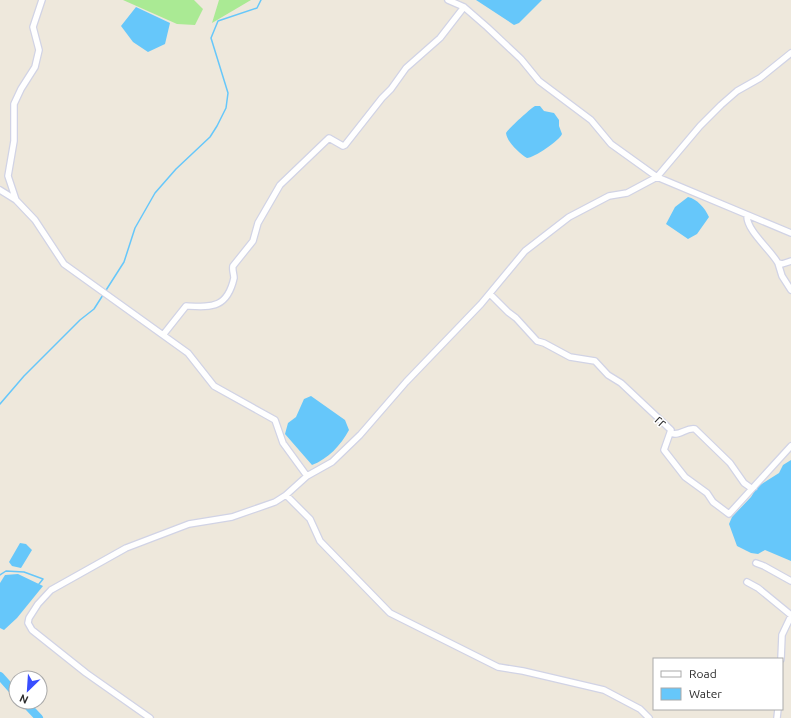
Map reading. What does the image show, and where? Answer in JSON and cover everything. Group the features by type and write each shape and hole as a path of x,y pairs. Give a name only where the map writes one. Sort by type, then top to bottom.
{"street":[{"path":"16,200 8,176 14,141 14,104 21,89 35,67 38,50 33,27 42,0"},
{"path":"448,0 464,7 508,46 539,81 591,120 611,144 658,177 746,216 791,233"},
{"path":"162,335 186,306 210,307 226,298 234,277 233,266 253,241 258,224 280,185 329,138 343,146 345,145 382,98 391,89 406,68 440,38 464,7"},
{"path":"150,718 42,639 28,623 31,613 51,590 126,548 189,524 232,517 275,502 286,495 307,476 332,462 360,435 406,382 490,294 525,251 558,224 609,196 627,193 658,177 700,126 720,105 737,91 760,78 791,53"},
{"path":"0,190 16,200 35,220 64,264 188,353 214,386 274,420 284,443 307,476"},
{"path":"746,216 751,230 771,252 778,263 782,276 791,290"},
{"path":"778,263 782,264 791,261"},
{"name":"rr","path":"490,294 516,318 537,341 570,356 596,361 608,375 621,383 671,430 664,450 675,466 685,477 707,493 713,502 729,514 791,446"},
{"path":"670,433 678,434 691,428 695,429 730,463 744,483 751,488 754,487"},
{"path":"286,495 310,519 320,541 390,613 498,667 523,671 604,690 640,709 649,718"},
{"path":"756,564 764,566 791,581"},
{"path":"747,582 758,588 791,615 782,635 781,658"}],"green space":[{"path":"123,0 194,0 203,9 195,25 177,24"},
{"path":"219,0 251,0 212,23"}],"water":[{"path":"476,0 542,0 519,23 514,25"},
{"path":"136,7 170,23 165,44 148,52 133,42 121,26"},
{"path":"535,106 540,106 544,111 554,113 559,120 559,126 562,134 557,140 546,148 527,158 514,147 506,133"},
{"path":"688,197 700,204 709,217 697,234 688,239 666,224 675,207"},
{"path":"311,396 345,420 349,430 334,451 312,465 285,434 288,423 296,417 304,399"},
{"path":"791,460 791,561 765,550 758,554 751,553 737,546 729,524 732,517 751,497 757,487 779,473 783,465"},
{"path":"20,543 26,544 32,550 21,568 12,566 9,562"},
{"path":"18,574 43,586 17,618 4,630 0,628 0,583 5,575"}],"waterway":[{"path":"0,404 24,376 80,320 94,309 124,262 135,228 155,193 176,169 210,137 226,108 228,93 211,38 218,21 257,8 261,0"},
{"path":"0,575 6,571 24,572 43,579 39,584"},
{"path":"0,676 8,685"},
{"path":"32,710 39,718"}]}
